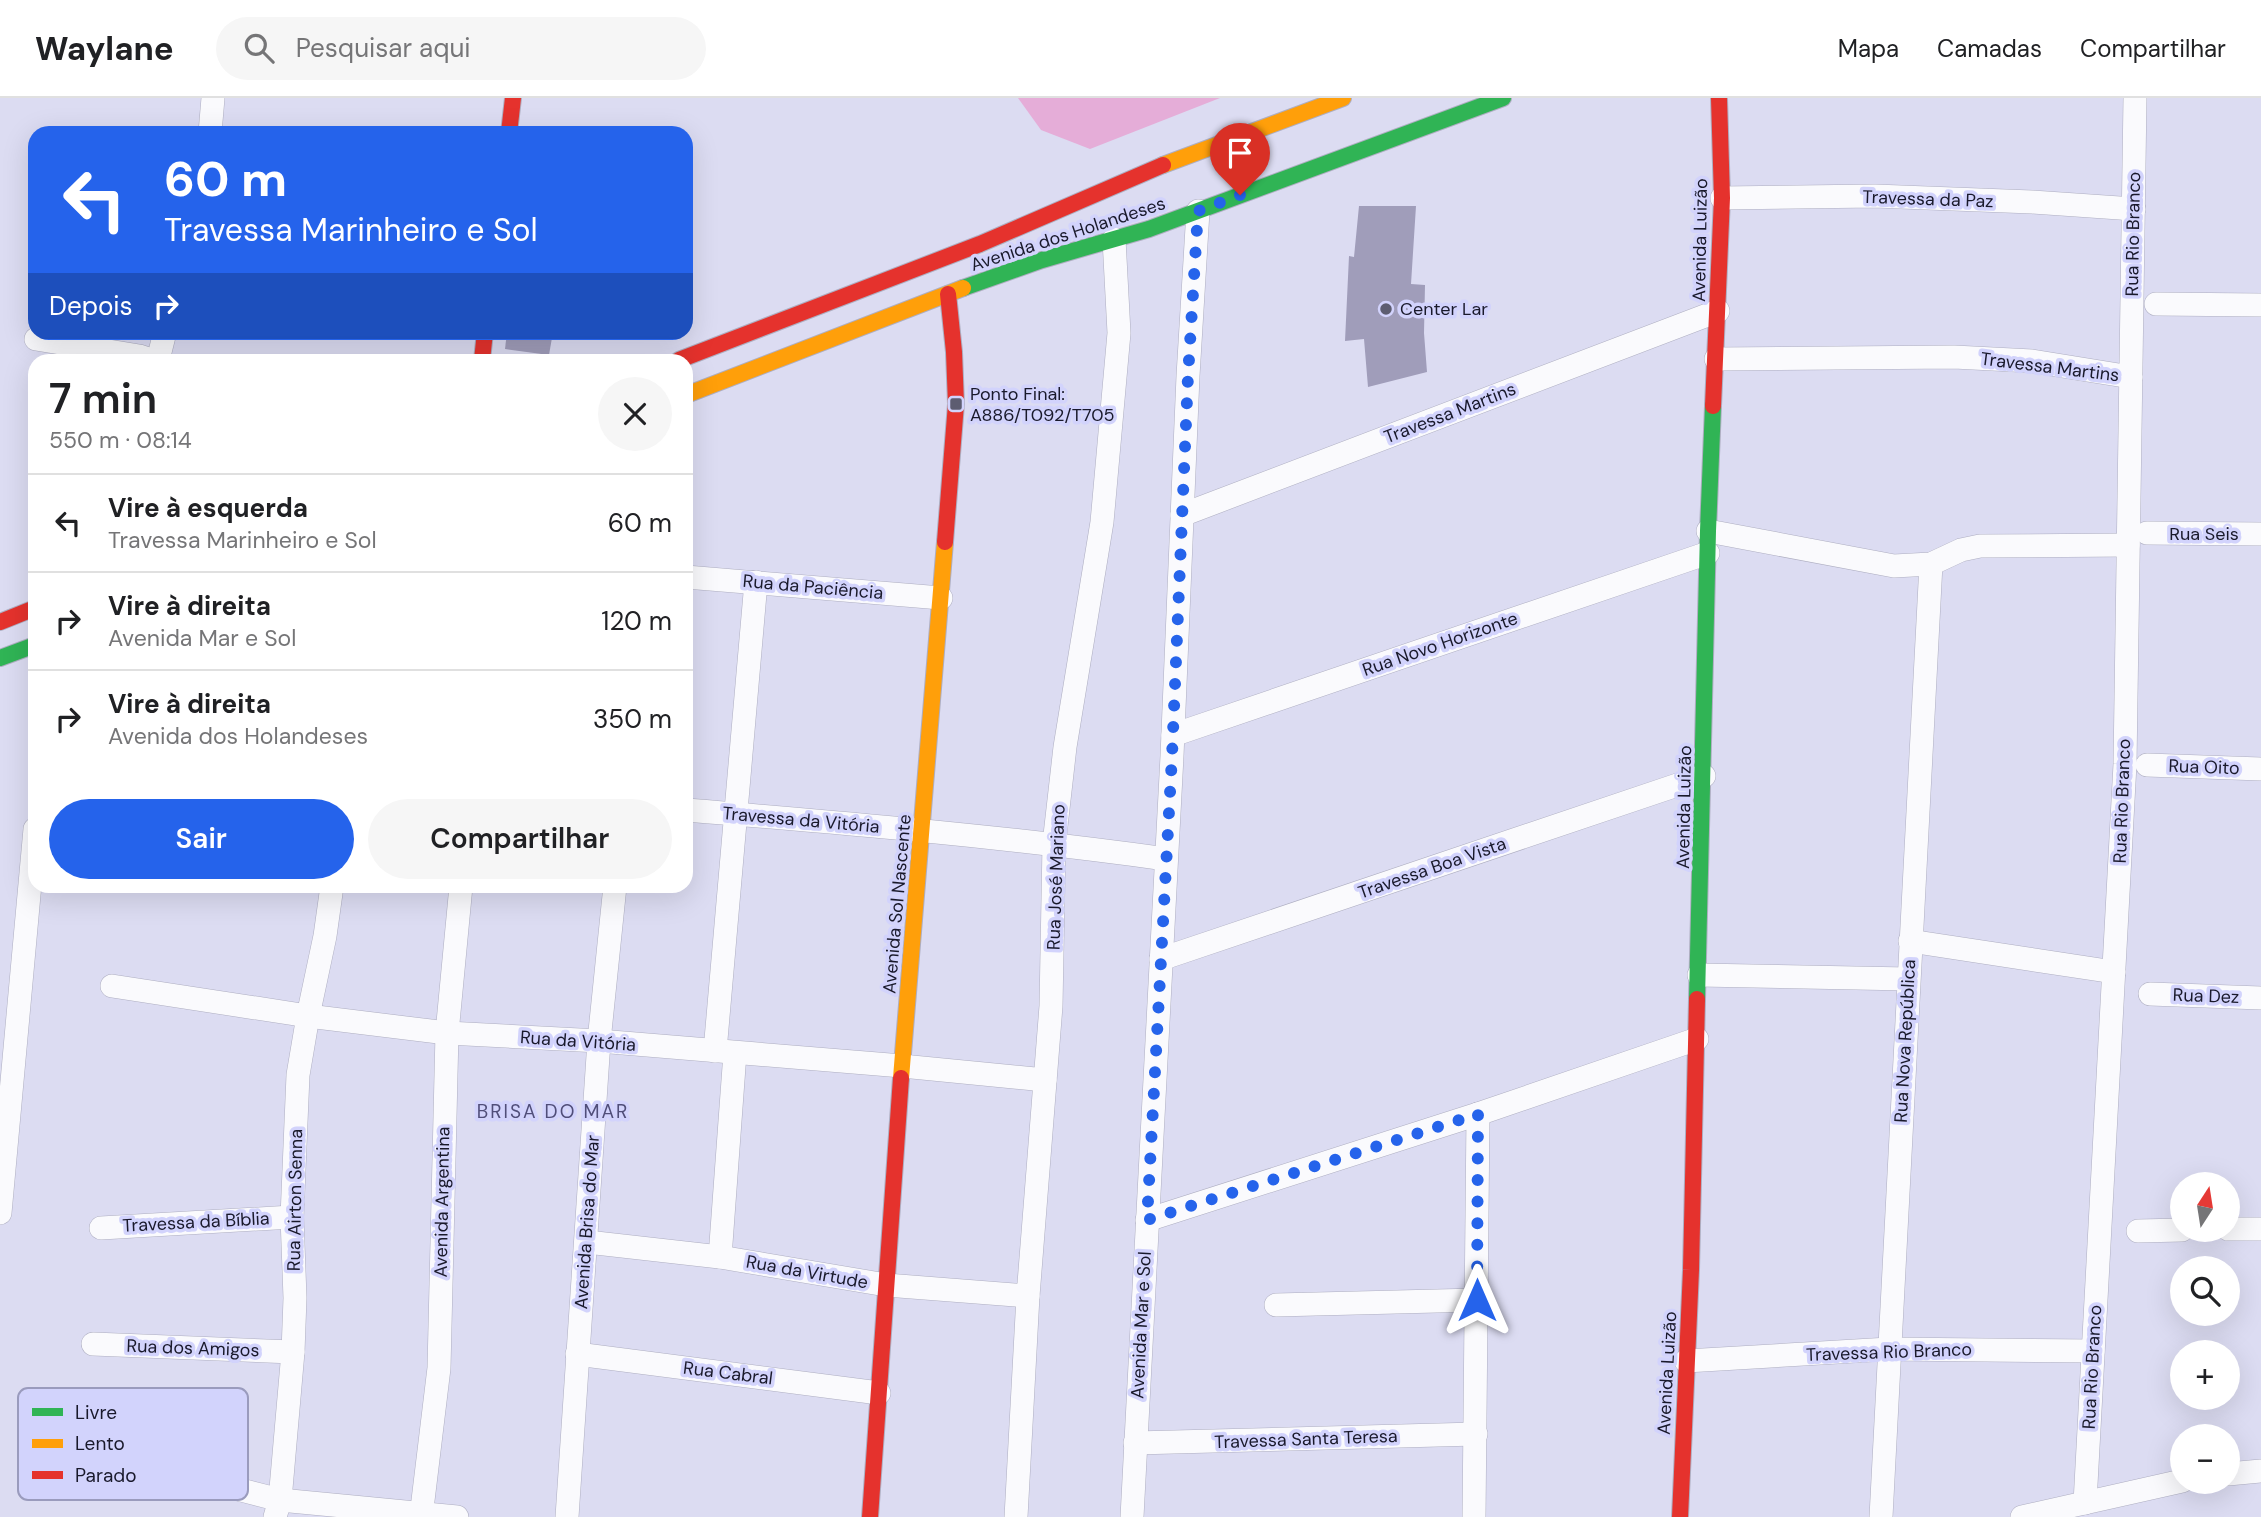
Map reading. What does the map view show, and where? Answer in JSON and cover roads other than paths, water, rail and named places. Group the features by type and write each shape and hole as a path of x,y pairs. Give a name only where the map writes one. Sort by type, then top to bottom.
{"main road":[{"path":"510,126 513,98"},
{"name":"Avenida dos Holandeses","path":"693,355 980,244 1164,164 1343,98"},
{"name":"Avenida dos Holandeses","path":"693,392 948,294 1042,260 1198,211 1503,98"},
{"name":"Avenida Luizão","path":"1680,1517 1691,1270 1708,542 1722,198 1719,98"},
{"name":"Avenida Sol Nascente","path":"870,1517 902,1066 956,404 953,325 948,294"},
{"path":"0,622 28,611"},
{"path":"0,658 28,648"}],"street":[{"path":"211,126 213,98"},
{"name":"Rua Rio Branco","path":"2075,1509 2093,1351 2138,539 2131,377 2135,98"},
{"name":"Travessa da Paz","path":"1722,198 1875,196 2134,209"},
{"name":"Avenida Mar e Sol","path":"1132,1517 1198,211"},
{"name":"Rua José Mariano","path":"1016,1517 1028,1296 1051,1006 1054,844 1065,747 1102,522 1119,333 1114,239"},
{"path":"2156,304 2261,305"},
{"name":"Travessa Martins","path":"1182,515 1718,311"},
{"path":"42,340 127,354"},
{"name":"Travessa Martins","path":"1716,359 1954,357 2032,361 2131,377"},
{"name":"Rua Seis","path":"2138,539 2261,534"},
{"name":"Rua Novo Horizonte","path":"1173,736 1708,542 1894,566 1931,564 1961,550 1980,546 2138,539"},
{"name":"Rua Nova República","path":"1881,1517 1931,564"},
{"name":"Rua da Paciência","path":"693,578 941,598"},
{"path":"720,1257 725,1052 737,814 756,582"},
{"name":"Rua Oito","path":"2147,765 2261,769"},
{"name":"Travessa Boa Vista","path":"1161,959 1704,776"},
{"name":"Travessa da Vitória","path":"693,811 923,830 1166,859"},
{"path":"0,1213 29,893"},
{"name":"Rua Airton Senna","path":"278,1509 293,1352 295,1298 292,1217 298,1075 326,936 331,893"},
{"name":"Avenida Argentina","path":"421,1516 439,1368 447,1032 459,893"},
{"name":"Avenida Brisa do Mar","path":"567,1517 599,1041 614,893"},
{"path":"1910,941 2114,972"},
{"path":"1699,975 1908,979"},
{"name":"Rua da Vitória","path":"112,986 308,1016 447,1032 599,1041 1045,1080"},
{"name":"Rua Dez","path":"2150,994 2261,998"},
{"path":"1147,1220 1478,1114 1696,1039"},
{"path":"1474,1517 1478,1114"},
{"name":"Travessa da Bíblia","path":"101,1228 292,1217"},
{"path":"2240,1229 2261,1229"},
{"path":"2138,1231 2170,1230"},
{"name":"Rua da Virtude","path":"587,1242 720,1257 887,1285 1028,1296"},
{"path":"1276,1304 1477,1300"},
{"name":"Rua dos Amigos","path":"93,1344 293,1352"},
{"name":"Travessa Rio Branco","path":"1686,1362 1889,1349 2093,1351"},
{"name":"Rua Cabral","path":"578,1354 879,1393"},
{"name":"Travessa Santa Teresa","path":"1136,1443 1476,1434"},
{"path":"2240,1473 2261,1471"},
{"path":"2022,1517 2075,1509 2170,1484"},
{"path":"248,1496 278,1509 457,1517"}],"place":[{"name":"Center Lar","path":"1386,309"},
{"name":"Ponto Final: A886/T092/T705","path":"956,404"}],"district":[{"name":"BRISA DO MAR","path":"553,1111"}]}
